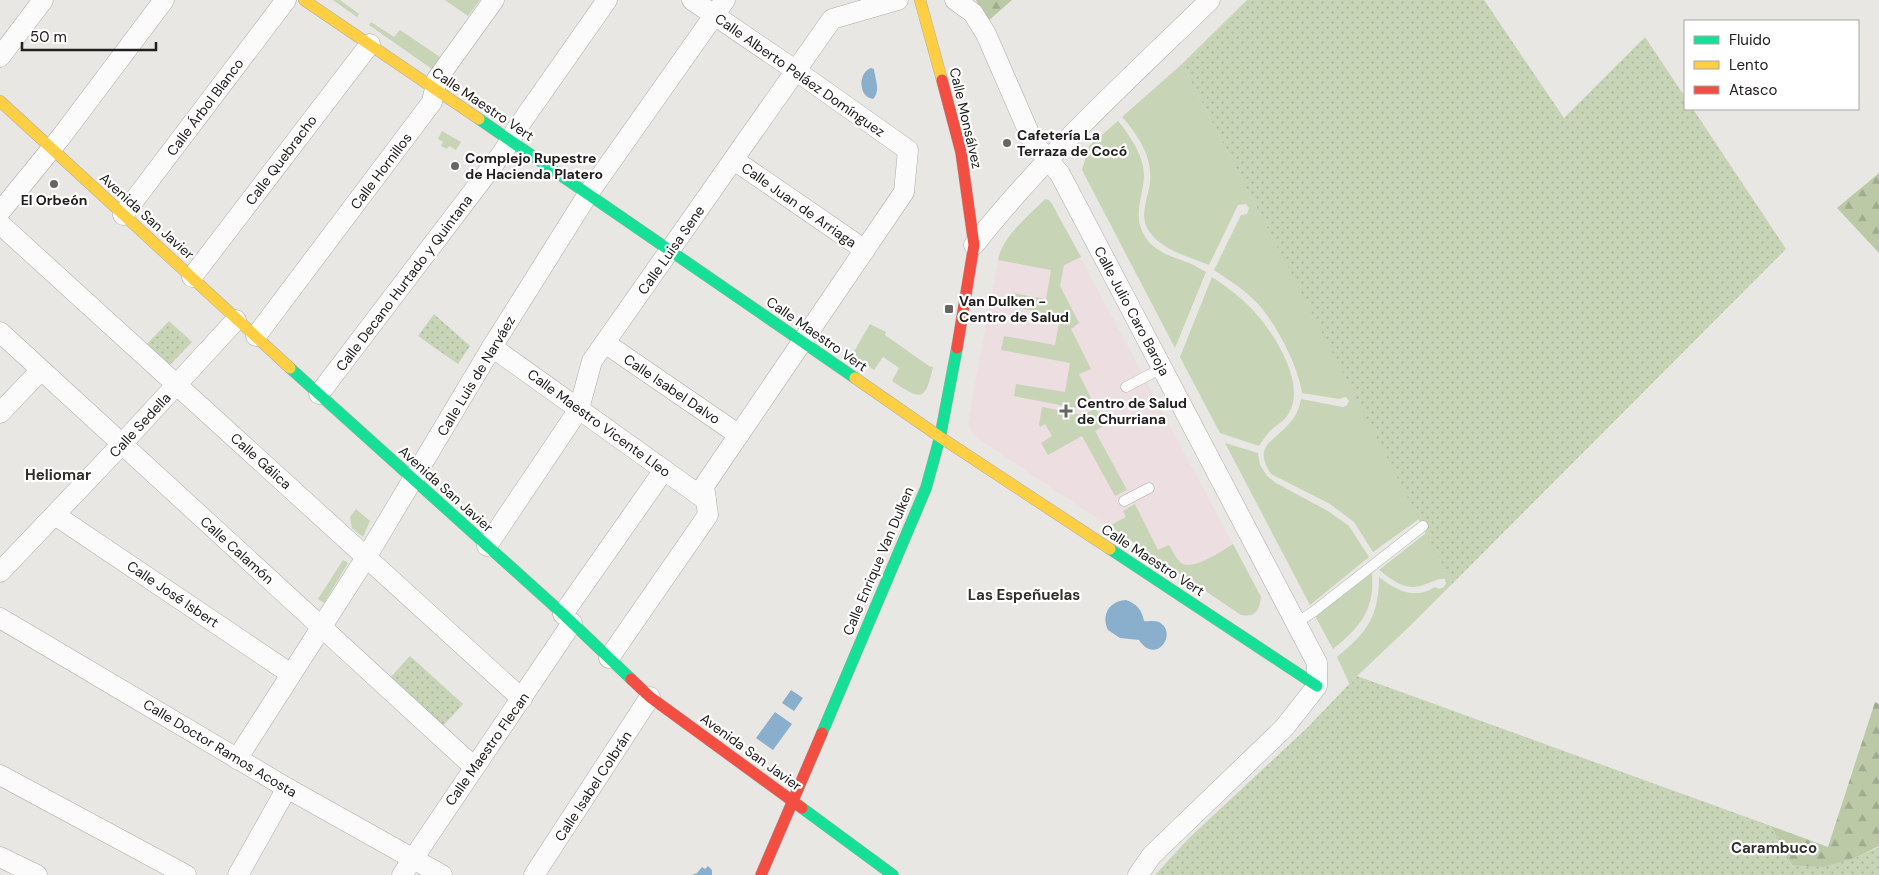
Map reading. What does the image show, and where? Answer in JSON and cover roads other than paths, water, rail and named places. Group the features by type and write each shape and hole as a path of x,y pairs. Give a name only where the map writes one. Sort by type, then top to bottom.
{"street":[{"path":"0,57 43,0"},
{"path":"0,212 51,149 164,0"},
{"name":"Calle Árbol Blanco","path":"123,215 286,0"},
{"name":"Calle Maestro Vert","path":"304,0 510,140 940,438 1317,686"},
{"name":"Calle Hornillos","path":"256,336 428,108 432,102 437,79 494,0"},
{"name":"Calle Decano Hurtado y Quintana","path":"319,394 469,197 607,0"},
{"name":"Calle Alberto Peláez Domínguez","path":"692,0 719,8 795,70 908,150 904,192 865,250"},
{"name":"Calle Luisa Sene","path":"487,546 579,409 592,361 832,18 898,0"},
{"name":"Calle Monsálvez","path":"920,0 961,152 974,245"},
{"name":"Calle Julio Caro Baroja","path":"955,0 973,13 986,34 1033,142 1060,174 1317,663 1317,686"},
{"path":"974,245 1002,209 1048,160 1210,0"},
{"name":"Calle Luis de Narváez","path":"237,759 367,556 492,347 588,194 719,8"},
{"name":"Calle Quebracho","path":"192,277 370,44"},
{"name":"Avenida San Javier","path":"0,100 236,320 568,619 650,697 892,875"},
{"name":"Calle Juan de Arriaga","path":"734,160 865,250"},
{"name":"Calle Gálica","path":"0,224 522,699"},
{"name":"Calle Enrique Van Dulken","path":"761,875 926,488 940,438 964,312 974,245"},
{"path":"609,658 708,515 704,486 865,250"},
{"name":"Calle Sedella","path":"0,572 122,445 236,320"},
{"name":"Calle Calamón","path":"0,332 474,767"},
{"name":"Calle Isabel Dalvo","path":"605,343 739,436"},
{"name":"Calle Maestro Vicente Lleo","path":"492,347 706,500"},
{"path":"0,413 41,370"},
{"name":"Calle Maestro Flecan","path":"407,867 522,699 568,619 664,470"},
{"name":"Calle José Isbert","path":"55,515 291,674"},
{"name":"Calle Doctor Ramos Acosta","path":"0,618 287,788 407,867 442,875"},
{"path":"1138,875 1152,855 1284,728 1317,686"},
{"name":"Calle Isabel Colbrán","path":"534,875 650,697"},
{"path":"0,774 186,875"},
{"path":"238,875 287,788"},
{"path":"0,857 37,875"}],"lane":[{"path":"1126,387 1162,368"},
{"path":"1124,501 1149,488"},
{"path":"1296,623 1313,612 1423,526"}],"water":[{"path":"871,68 874,69 877,85 877,92 873,99 865,94 861,84 864,74"},
{"path":"1126,600 1138,608 1144,621 1157,621 1165,627 1166,639 1158,649 1152,650 1139,640 1120,638 1108,630 1105,619 1108,610 1115,603"},
{"path":"791,690 803,698 794,711 782,703"},
{"path":"775,712 792,724 773,750 756,738"},
{"path":"708,866 712,870 712,875 692,875 697,873 702,867 705,869"}],"place":[{"name":"Cafetería La Terraza de Cocó","path":"1007,143"},
{"name":"Complejo Rupestre de Hacienda Platero","path":"455,166"},
{"name":"El Orbeón","path":"54,184"},
{"name":"Van Dulken - Centro de Salud","path":"949,309"},
{"name":"Centro de Salud de Churriana","path":"1066,411"}],"district":[{"name":"Heliomar","path":"58,475"},
{"name":"Las Espeñuelas","path":"1024,595"},
{"name":"Carambuco","path":"1774,848"}]}
